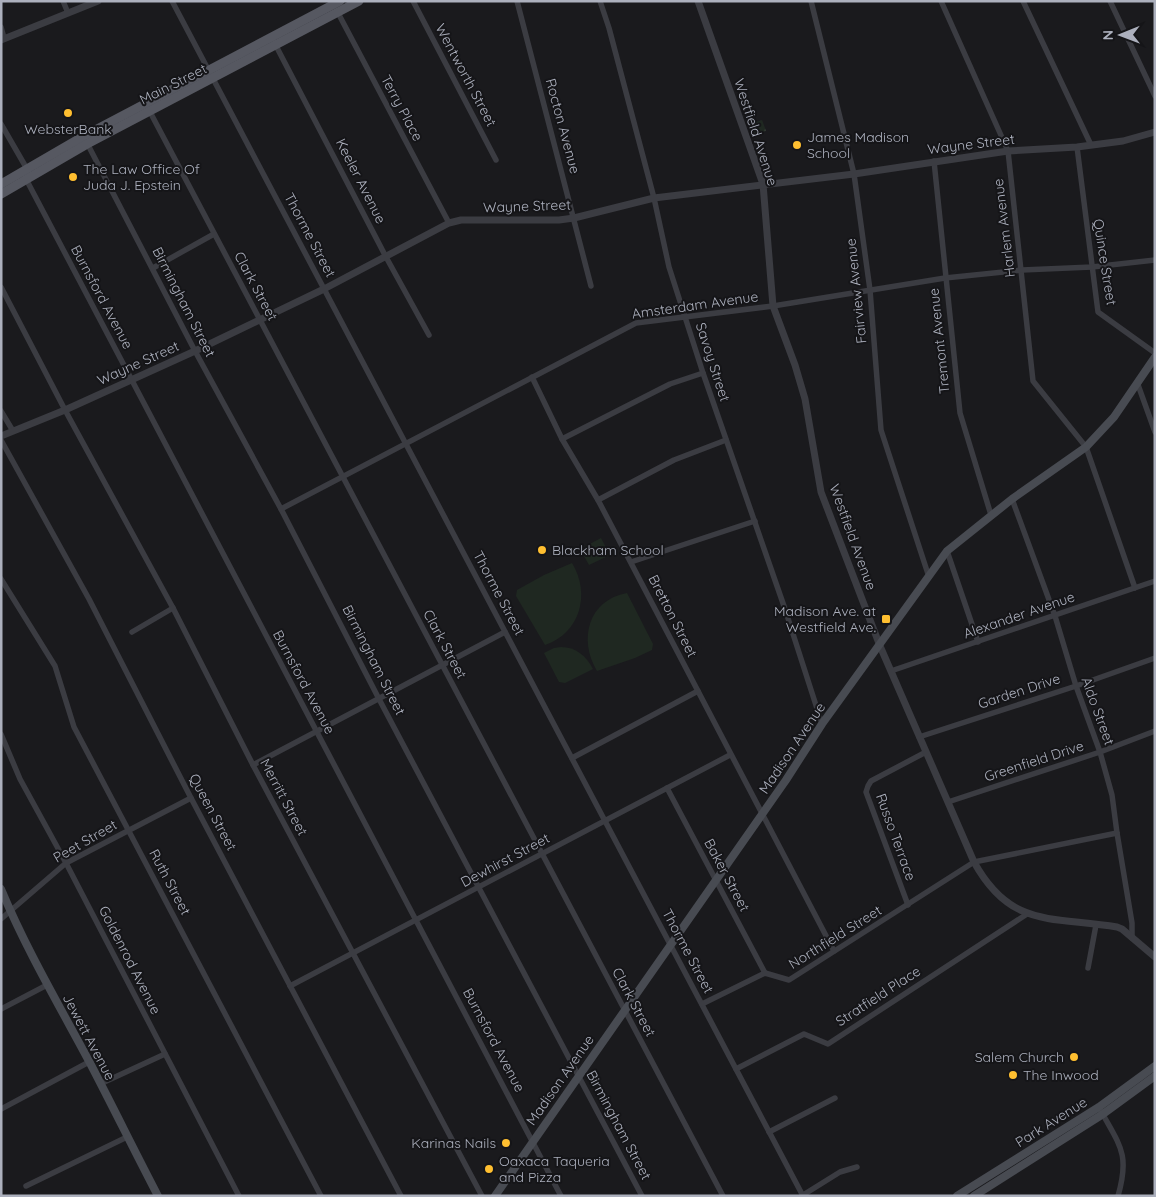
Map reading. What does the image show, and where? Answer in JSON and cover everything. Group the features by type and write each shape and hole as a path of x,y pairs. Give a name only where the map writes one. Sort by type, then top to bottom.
{"main road":[{"name":"Main Street","path":"1,184 274,42 337,6 358,1"},
{"name":"Main Street","path":"1,194 86,140"},
{"name":"Madison Avenue","path":"495,1196 762,815 822,724 947,551 1012,499 1086,447 1114,416 1155,357"},
{"name":"Jewett Avenue","path":"1,889 47,986 89,1062 158,1196"},
{"name":"Park Avenue","path":"974,1196 1101,1110 1155,1066"},
{"name":"Park Avenue","path":"957,1196 1155,1076"}],"street":[{"path":"63,1 68,12"},
{"path":"1,27 3,39 98,1"},
{"name":"Thorme Street","path":"172,1 803,1195"},
{"name":"Wentworth Street","path":"413,1 496,160"},
{"name":"Rocton Avenue","path":"518,1 591,286"},
{"name":"Savoy Street","path":"600,1 609,28 654,198 669,268 684,317 755,521 822,724"},
{"name":"Westfield Avenue","path":"698,1 763,184 773,306 806,399 821,492 880,646 974,862 988,885 997,895 1027,914 1048,919 1122,929 1155,957"},
{"name":"Fairview Avenue","path":"812,1 854,174 870,290 881,430 929,577"},
{"name":"Harlem Avenue","path":"941,1 1008,151 1033,381 1086,447 1135,588"},
{"path":"1023,1 1091,145"},
{"path":"1110,1 1155,96"},
{"name":"Terry Place","path":"337,6 449,223"},
{"name":"Keeler Avenue","path":"274,42 386,256 430,335"},
{"name":"Clark Street","path":"147,108 723,1196"},
{"path":"1,124 27,169 26,179"},
{"name":"Wayne Street","path":"1,436 132,381 324,289 449,223 461,220 560,220 654,198 854,174 1008,151 1077,147 1123,141 1155,132"},
{"name":"Birmingham Street","path":"86,140 195,351 281,509 379,699 642,1196"},
{"name":"Quince Street","path":"1077,147 1098,312 1155,353"},
{"name":"Tremont Avenue","path":"934,161 960,413 991,515"},
{"name":"Burnsford Avenue","path":"26,179 316,732 534,1141 561,1196"},
{"path":"152,268 214,234"},
{"name":"Amsterdam Avenue","path":"281,509 636,323 773,306 945,278 1022,270 1092,267 1155,260"},
{"name":"Merritt Street","path":"1,287 65,410 173,608 253,765 482,1196"},
{"path":"562,439 670,384 703,373"},
{"name":"Bretton Street","path":"532,377 562,439 598,500 631,562 730,755 834,951"},
{"path":"1137,382 1155,432"},
{"path":"1,411 13,431"},
{"name":"Queen Street","path":"1,440 89,599 191,798 401,1196"},
{"path":"598,500 674,460 726,440"},
{"name":"Aldo Street","path":"1012,499 1055,616 1076,686 1100,752 1112,795 1132,923 1132,938"},
{"path":"631,562 755,521"},
{"path":"947,551 978,642"},
{"name":"Ruth Street","path":"1,578 55,666 74,727 321,1196"},
{"name":"Alexander Avenue","path":"891,672 1155,581"},
{"path":"132,632 173,608"},
{"path":"253,765 505,632"},
{"name":"Garden Drive","path":"919,736 1076,686 1155,658"},
{"path":"572,758 698,691"},
{"name":"Greenfield Drive","path":"948,802 1100,752 1155,731"},
{"name":"Goldenrod Avenue","path":"1,734 20,778 240,1196"},
{"name":"Russo Terrace","path":"908,905 866,792 871,782 926,752"},
{"name":"Dewhirst Street","path":"290,986 730,755"},
{"name":"Baker Street","path":"667,788 765,973"},
{"name":"Peet Street","path":"1,919 66,863 191,798"},
{"path":"974,862 1117,833"},
{"name":"Northfield Street","path":"765,973 789,980 974,862"},
{"name":"Stratfield Place","path":"736,1069 804,1034 828,1044 1027,914"},
{"path":"1088,968 1096,925"},
{"path":"702,1004 765,973"},
{"path":"1,1009 47,986"},
{"path":"100,1084 165,1054"},
{"path":"1,1109 89,1062"},
{"path":"769,1132 836,1098"},
{"path":"1101,1110 1123,1152 1124,1176 1118,1196"},
{"path":"26,1186 127,1137"},
{"path":"803,1195 840,1172 857,1167"}],"green space":[{"path":"762,120 766,131 754,134 751,124"},
{"path":"601,538 610,555 589,565 580,549"},
{"path":"572,563 581,587 579,611 567,631 545,645 516,596 517,590 544,575"},
{"path":"627,593 653,644 652,650 597,671 588,647 590,623 595,613 603,604 614,597"},
{"path":"566,647 580,653 593,669 565,683 559,682 544,653"}],"place":[{"name":"WebsterBank","path":"68,113"},
{"name":"James Madison School","path":"797,145"},
{"name":"The Law Office Of Juda J. Epstein","path":"73,177"},
{"name":"Blackham School","path":"542,550"},
{"name":"Madison Ave. at Westfield Ave.","path":"886,619"},
{"name":"Salem Church","path":"1074,1057"},
{"name":"The Inwood","path":"1013,1075"},
{"name":"Karinas Nails","path":"506,1143"},
{"name":"Oaxaca Taqueria and Pizza","path":"489,1169"}]}
